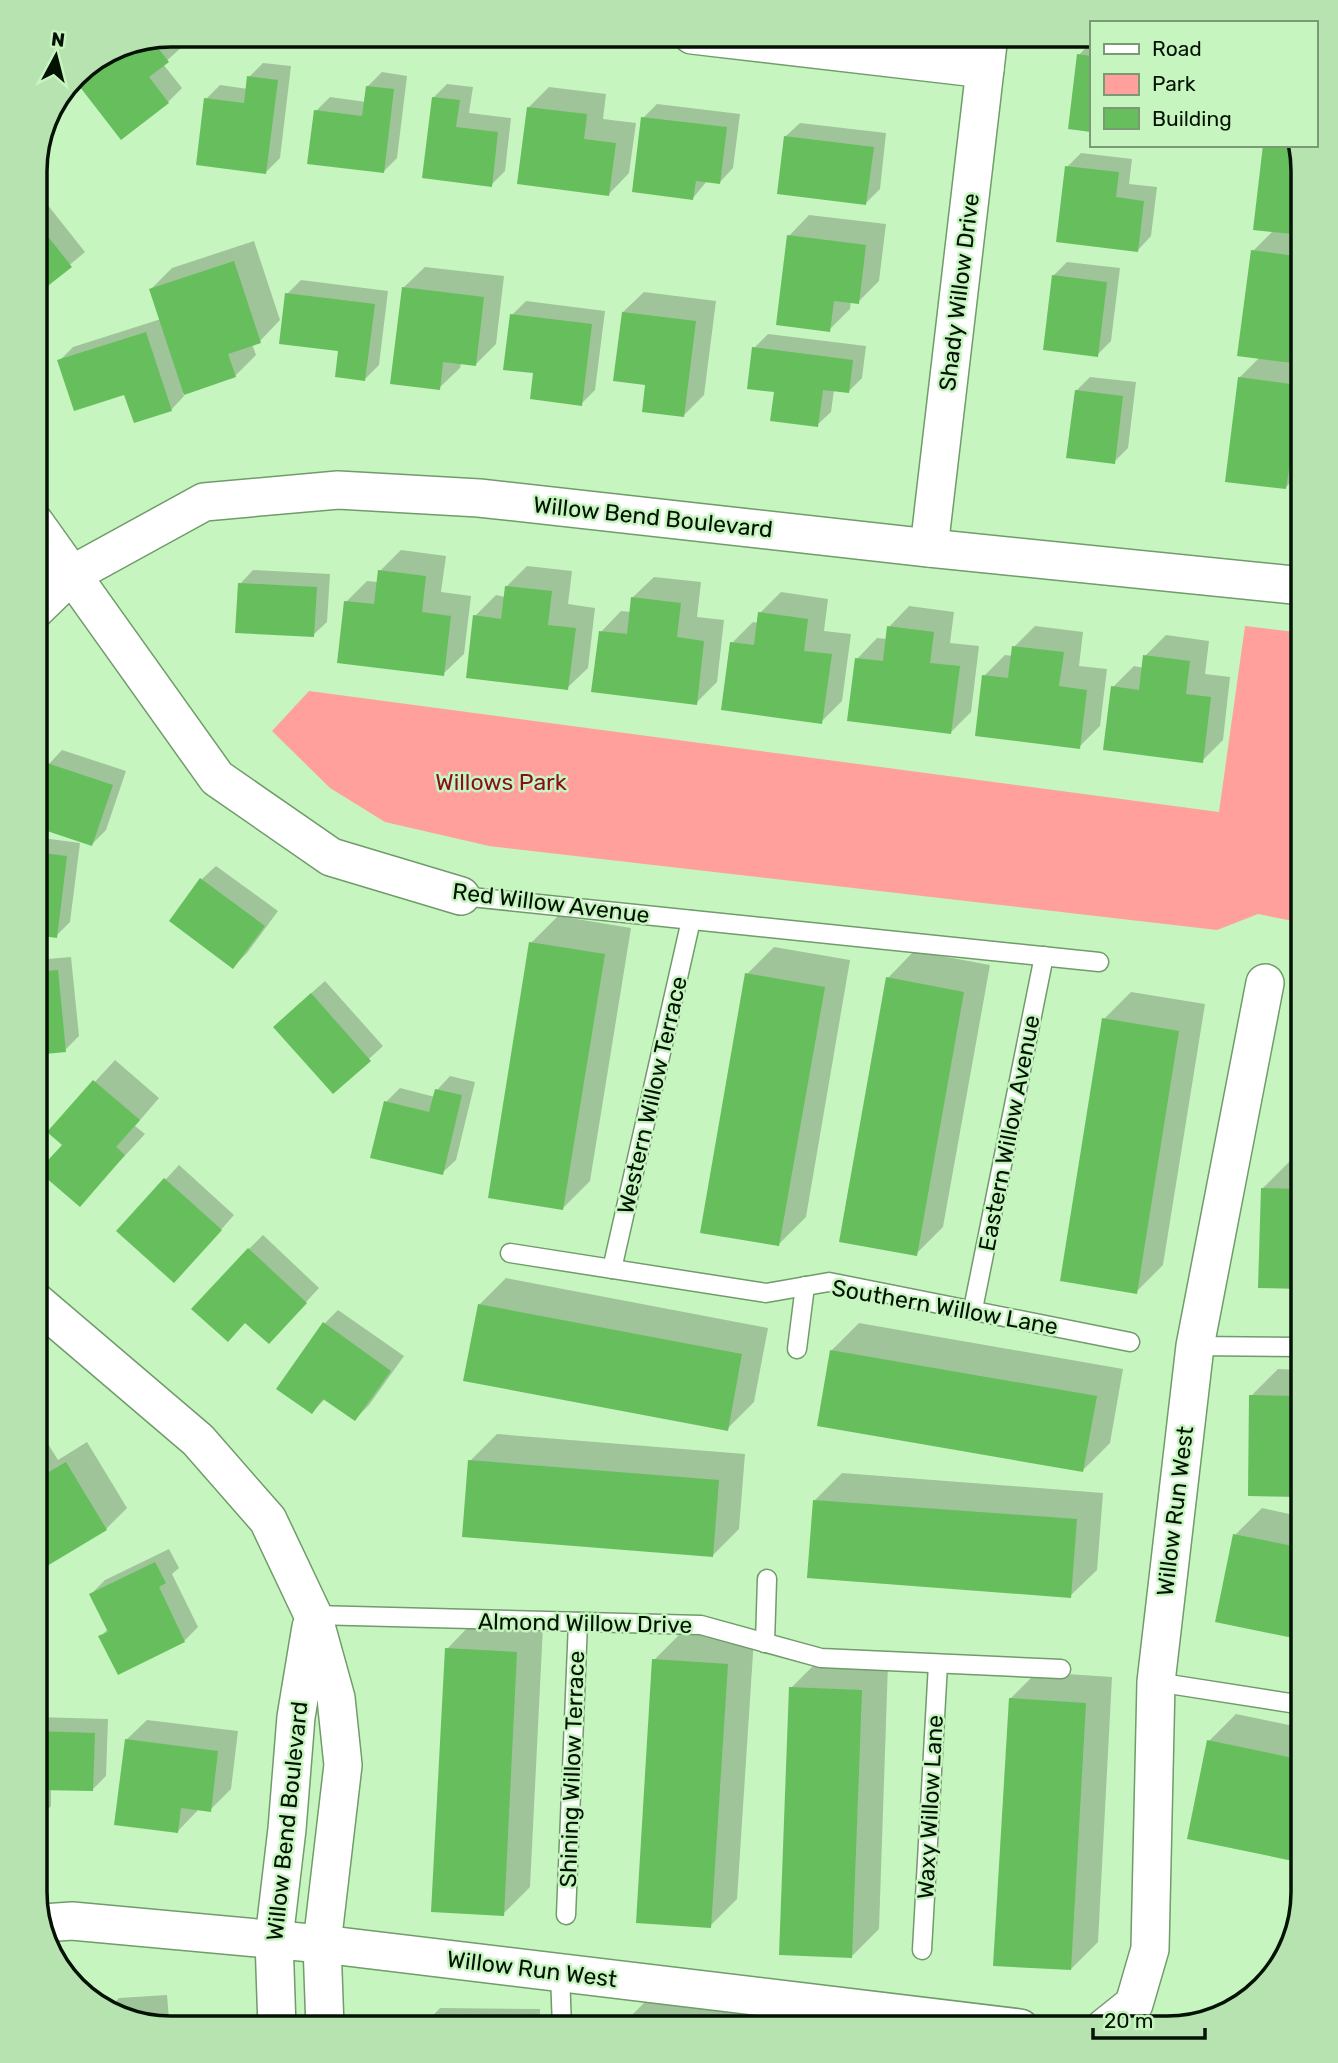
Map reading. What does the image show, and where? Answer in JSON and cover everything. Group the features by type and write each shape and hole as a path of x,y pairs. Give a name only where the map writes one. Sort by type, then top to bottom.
{"street":[{"path":"918,48 987,52"},
{"name":"Shady Willow Drive","path":"929,548 987,52"},
{"name":"Willow Bend Boulevard","path":"48,598 71,575 204,502 338,490 479,498 1291,585"},
{"name":"Red Willow Avenue","path":"48,541 217,778 331,857 461,896"},
{"name":"Willow Run West","path":"1119,2016 1134,2004 1150,1949 1156,1682 1195,1346 1265,983"},
{"name":"Willow Bend Boulevard","path":"47,1312 198,1440 268,1520 313,1615 336,1699 342,1765 322,1944 325,2015"},
{"name":"Willow Bend Boulevard","path":"277,2015 274,1939 296,1717 313,1615"},
{"name":"Willow Run West","path":"51,1922 72,1921 322,1944 873,2016"}],"lane":[{"name":"Red Willow Avenue","path":"461,896 1099,962"},
{"name":"Western Willow Terrace","path":"612,1269 691,920"},
{"name":"Eastern Willow Avenue","path":"973,1309 1044,956"},
{"name":"Southern Willow Lane","path":"510,1252 766,1293 829,1282 1130,1342"},
{"path":"797,1349 806,1286"},
{"path":"1195,1346 1291,1347"},
{"path":"765,1643 767,1578"},
{"name":"Almond Willow Drive","path":"313,1615 701,1625 821,1658 1061,1669"},
{"name":"Shining Willow Terrace","path":"566,1915 578,1622"},
{"name":"Waxy Willow Lane","path":"922,1950 938,1664"},
{"path":"1156,1682 1291,1703"},
{"path":"560,1973 562,2015"}],"green space":[{"name":"Willows Park","path":"1245,626 1291,632 1291,921 1258,914 1217,930 489,846 385,822 330,788 272,731 309,691 1219,812"}],"building":[{"path":"158,49 169,62 149,77 169,103 121,140 83,91 91,91 91,77 117,60"},
{"path":"1077,54 1090,56 1090,132 1068,129"},
{"path":"247,76 278,80 266,174 196,165 204,98 244,103"},
{"path":"366,86 394,89 384,173 307,164 314,110 362,116"},
{"path":"432,97 460,100 456,127 498,132 492,187 422,178"},
{"path":"527,107 587,114 584,139 616,143 609,196 517,184"},
{"path":"641,117 727,127 720,184 696,181 693,200 632,192"},
{"path":"784,136 874,147 866,205 777,194"},
{"path":"1263,147 1288,147 1291,234 1253,230"},
{"path":"1065,166 1119,172 1116,197 1144,201 1138,252 1056,242"},
{"path":"787,235 866,245 859,304 834,301 830,332 776,325"},
{"path":"48,236 72,267 48,286"},
{"path":"1251,250 1291,255 1291,363 1237,356"},
{"path":"234,261 261,343 228,354 236,377 184,395 149,289"},
{"path":"1052,275 1107,282 1098,357 1043,350"},
{"path":"402,287 484,297 476,366 443,362 440,390 390,384"},
{"path":"285,293 375,304 365,381 335,377 338,351 279,344"},
{"path":"622,312 696,321 684,417 642,412 645,385 613,381"},
{"path":"510,314 592,324 582,406 530,399 533,373 503,370"},
{"path":"146,332 172,411 134,423 124,395 74,411 57,360"},
{"path":"752,347 853,360 849,393 823,390 818,427 770,421 774,392 747,389"},
{"path":"1238,377 1291,384 1291,463 1286,489 1225,482"},
{"path":"1075,390 1123,396 1115,464 1066,458"},
{"path":"378,570 426,576 422,612 451,616 444,676 337,663 344,601 374,604"},
{"path":"238,583 317,587 314,637 235,633"},
{"path":"505,586 552,591 548,625 576,628 568,690 466,678 473,615 501,619"},
{"path":"631,597 681,603 677,637 704,641 697,705 591,692 599,631 627,634"},
{"path":"758,612 808,619 804,651 832,654 822,724 721,710 730,642 754,645"},
{"path":"887,626 934,632 930,663 960,666 951,734 847,721 855,658 883,661"},
{"path":"1012,646 1064,652 1059,686 1087,690 1080,749 975,736 982,675 1008,678"},
{"path":"1143,655 1190,661 1186,694 1211,697 1203,763 1103,750 1111,686 1139,690"},
{"path":"48,763 113,785 92,846 48,831"},
{"path":"48,854 67,856 57,938 48,937"},
{"path":"200,878 265,926 233,969 169,921"},
{"path":"529,942 605,954 563,1210 488,1198"},
{"path":"58,970 66,1052 47,1054 48,971"},
{"path":"745,973 825,987 779,1246 700,1233"},
{"path":"886,977 964,992 917,1256 839,1242"},
{"path":"311,993 371,1061 333,1094 273,1027"},
{"path":"1102,1018 1179,1031 1137,1294 1060,1281"},
{"path":"93,1080 140,1120 116,1147 125,1155 80,1207 47,1179 47,1161 62,1145 47,1132"},
{"path":"435,1089 462,1095 443,1175 370,1158 384,1101 429,1112"},
{"path":"164,1178 222,1230 174,1283 116,1231"},
{"path":"1261,1188 1291,1189 1291,1289 1258,1288"},
{"path":"248,1248 307,1303 269,1344 245,1323 228,1342 191,1309"},
{"path":"478,1304 742,1354 728,1431 463,1381"},
{"path":"323,1322 391,1371 355,1421 323,1399 312,1414 276,1389"},
{"path":"830,1350 1097,1396 1083,1472 817,1426"},
{"path":"1249,1395 1291,1396 1291,1497 1248,1496"},
{"path":"468,1460 719,1480 713,1557 462,1537"},
{"path":"66,1462 107,1530 47,1566 47,1473"},
{"path":"813,1500 1077,1519 1071,1598 807,1578"},
{"path":"1233,1534 1291,1546 1291,1638 1215,1622"},
{"path":"155,1562 166,1583 159,1587 185,1642 118,1675 98,1636 108,1632 89,1594"},
{"path":"445,1648 517,1652 504,1916 431,1912"},
{"path":"652,1659 728,1664 711,1928 636,1923"},
{"path":"789,1687 862,1690 852,1958 779,1955"},
{"path":"1009,1698 1086,1703 1071,1970 993,1966"},
{"path":"47,1731 95,1733 93,1791 47,1790"},
{"path":"125,1739 218,1751 211,1812 181,1808 178,1833 114,1825"},
{"path":"1207,1740 1291,1758 1291,1861 1187,1839"}]}
